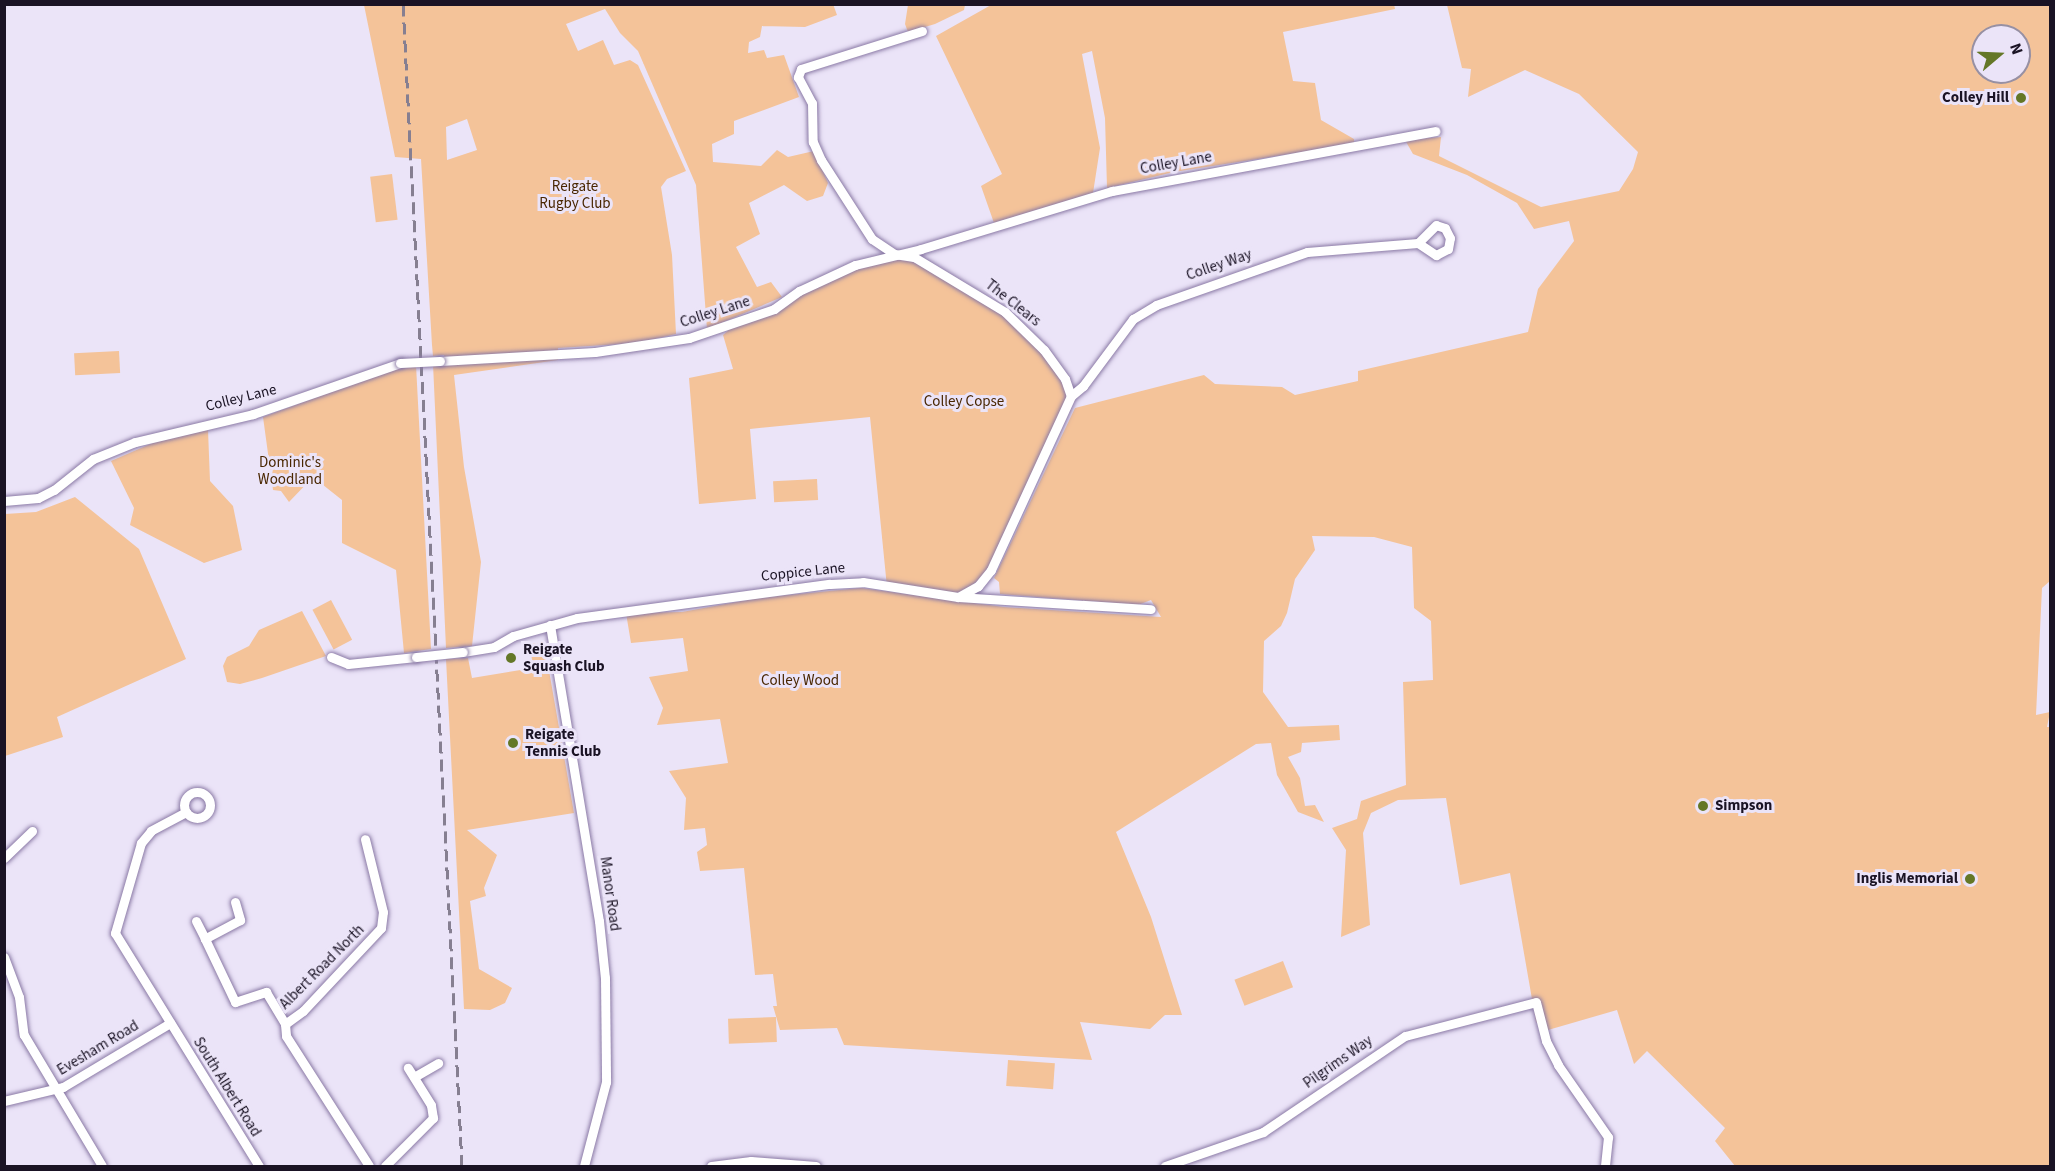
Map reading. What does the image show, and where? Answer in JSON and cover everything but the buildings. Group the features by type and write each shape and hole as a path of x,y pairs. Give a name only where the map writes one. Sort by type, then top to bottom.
{"street":[{"name":"The Clears","path":"922,31 801,69 798,77 812,103 813,142 830,176 859,224 872,239 894,254 914,257 1005,312 1044,350 1065,380 1071,396"},
{"name":"Colley Lane","path":"4,501 38,498 54,490 93,459 135,442 191,426 253,414 400,363 595,352 689,338 774,309 827,276 894,254 921,249 1152,181 1435,131"},
{"name":"Colley Way","path":"1071,396 1083,386 1133,319 1156,305 1307,252 1418,243"},
{"path":"958,597 978,586 991,570 1071,396"},
{"name":"Coppice Lane","path":"331,657 348,664 463,652 494,647 513,636 550,625 662,604 863,582 958,597 1151,609"},
{"name":"Manor Road","path":"550,625 598,910 605,988 606,1082 584,1167"},
{"name":"South Albert Road","path":"186,812 151,831 141,843 116,923 121,944 259,1167"},
{"path":"4,858 32,831"},
{"name":"Albert Road North","path":"365,838 383,912 381,928 303,1011 285,1024 286,1036 369,1167"},
{"path":"205,939 240,920 235,902"},
{"path":"196,921 235,1002 266,992 285,1024"},
{"path":"4,957 20,997 24,1035 102,1167"},
{"name":"Pilgrims Way","path":"1165,1167 1263,1132 1405,1036 1536,1002 1546,1041 1558,1065 1608,1137 1605,1167"},
{"name":"Evesham Road","path":"4,1101 56,1090 170,1023"},
{"path":"414,1077 438,1062"},
{"path":"386,1167 433,1118 431,1105 408,1068"},
{"path":"711,1167 751,1161 816,1167"}],"green space":[{"name":"Reigate Rugby Club","path":"833,4 837,15 805,27 762,26 760,37 749,42 748,53 764,50 767,58 784,55 799,97 734,121 734,134 712,144 713,162 761,166 777,150 788,157 814,151 828,183 823,196 807,201 784,185 749,203 760,234 736,247 757,287 771,282 782,297 707,329 696,185 638,51 620,33 605,9 566,24 578,51 603,40 614,65 630,60 638,65 686,171 667,179 661,187 672,255 676,334 637,343 558,348 558,360 454,375 464,467 481,562 472,646 446,648 433,364 445,363 444,355 433,356 421,159 395,157 364,5","holes":["467,119 477,150 447,160 446,127"]},
{"path":"1394,4 1395,9 1283,32 1293,81 1315,83 1321,120 1354,139 1354,144 1174,172 1107,188 1105,118 1092,51 1082,54 1100,148 1093,193 994,223 981,186 1002,174 936,36 991,5"},
{"path":"908,5 965,5 964,10 935,24 908,32 905,24"},
{"name":"Colley Wood","path":"1447,5 2050,5 2050,581 2042,588 2036,715 2050,712 2047,727 2050,727 2050,1166 1735,1166 1715,1141 1725,1128 1647,1051 1634,1064 1617,1010 1548,1030 1536,1022 1510,873 1460,885 1446,798 1398,800 1371,813 1363,833 1370,925 1341,937 1346,850 1332,828 1357,819 1361,801 1406,785 1403,682 1433,680 1431,621 1414,608 1412,547 1374,537 1312,536 1315,550 1295,579 1287,613 1281,626 1264,641 1263,692 1288,727 1339,725 1340,740 1302,743 1301,752 1288,757 1300,778 1305,806 1315,805 1324,822 1298,812 1277,775 1271,743 1256,744 1116,832 1151,917 1182,1015 1165,1015 1150,1029 1080,1022 1092,1060 844,1045 837,1028 780,1030 773,1006 777,1006 773,974 755,975 744,868 700,871 697,852 707,845 705,828 684,830 686,798 669,771 728,763 720,719 657,725 663,708 649,677 688,671 683,638 631,643 626,613 682,612 758,598 861,588 1004,607 1161,617 1151,600 1138,605 1000,594 999,582 994,578 1075,408 1204,375 1215,384 1282,387 1295,395 1358,381 1358,371 1528,332 1538,289 1574,241 1569,221 1534,229 1517,203 1467,175 1413,154 1405,140 1441,137 1439,156 1541,207 1619,191 1633,169 1638,152 1579,94 1525,70 1468,97 1471,69 1462,68"},
{"path":"392,174 398,220 376,222 370,177"},
{"name":"Colley Copse","path":"914,257 1027,330 1071,396 991,570 958,597 887,587 870,417 750,429 756,499 699,504 689,378 733,369 723,335 738,322 855,265"},
{"path":"119,351 120,373 75,375 74,353"},
{"name":"Dominic's Woodland","path":"416,365 431,649 404,653 396,570 342,543 342,500 313,477 289,502 281,491 273,490 263,417 401,366"},
{"path":"208,430 210,481 233,506 242,550 204,563 130,525 134,508 111,461 155,442"},
{"path":"817,479 818,500 774,502 773,481"},
{"path":"75,497 139,549 186,659 57,717 63,737 5,756 5,514 36,512"},
{"path":"331,600 352,640 334,650 312,610"},
{"path":"302,611 326,656 240,684 227,682 223,666 227,657 249,646 259,630"},
{"name":"Reigate Tennis Club","path":"544,642 574,813 467,830 497,855 484,888 486,896 470,901 479,969 512,988 505,1003 490,1010 464,1009 446,659 468,658 472,678 533,668 530,644"},
{"path":"1283,961 1293,987 1244,1006 1234,980"},
{"path":"776,1017 777,1042 729,1044 728,1019"},
{"path":"1008,1060 1055,1063 1053,1089 1006,1086"}],"railway":[{"path":"403,4 462,1166"}],"place":[{"name":"Colley Hill","path":"2021,98"},
{"name":"Reigate Squash Club","path":"511,658"},
{"name":"Reigate Tennis Club","path":"513,743"},
{"name":"Simpson","path":"1703,806"},
{"name":"Inglis Memorial","path":"1970,879"}]}
